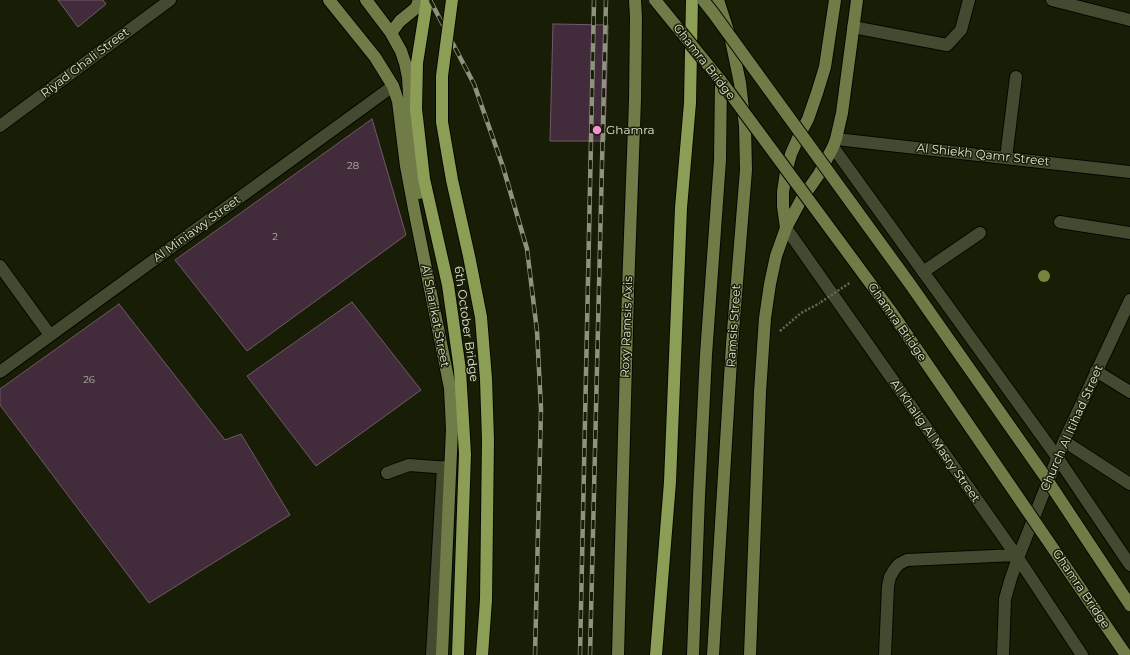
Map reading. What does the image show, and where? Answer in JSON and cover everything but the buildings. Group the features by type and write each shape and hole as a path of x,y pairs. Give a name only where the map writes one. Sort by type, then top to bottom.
{"highway":[{"name":"6th October Bridge","path":"427,0 417,63 416,109 424,179 448,285 460,370 465,454 458,655"},
{"name":"6th October Bridge","path":"452,0 442,76 442,122 452,180 481,317 486,379 488,448 486,600 482,655"},
{"path":"656,655 670,482 681,208 690,103 692,0"}],"main road":[{"name":"Al Sharikat Street","path":"329,0 375,57 394,86 411,167 415,217 450,388 452,429 447,468 442,655"},
{"name":"Al Sharikat Street","path":"366,0 391,33 406,63 412,141 411,167 418,186 457,397 457,476 450,655"},
{"path":"391,33 400,21 416,8 419,0"},
{"name":"Roxy Ramsis Axis","path":"618,655 635,100 635,0"},
{"name":"Ghamra Bridge","path":"655,0 720,81 894,316 1126,655"},
{"path":"703,0 919,297 1044,475 1130,605"},
{"name":"Ramsis Street","path":"713,655 732,344 746,170 745,126 740,83 731,40 718,0"},
{"path":"750,655 760,392 765,318 776,256 786,228 819,174 835,143 842,113 836,69 835,0"},
{"path":"786,228 783,206 786,172 791,154 808,119 818,93 836,69 853,27 857,0"},
{"path":"693,655 706,355 720,160 720,81"}],"street":[{"name":"Riyad Ghali Street","path":"0,126 170,0"},
{"path":"853,27 947,45 961,30 969,0"},
{"path":"1052,0 1130,20"},
{"path":"1006,158 1016,77"},
{"name":"Al Miniawy Street","path":"0,372 394,86"},
{"path":"835,143 923,272 1057,457 1130,565"},
{"name":"Al Shiekh Qamr Street","path":"835,143 1006,158 1130,172"},
{"path":"1060,222 1130,233"},
{"name":"Al Khalig Al Masry Street","path":"786,228 1017,557 1082,655"},
{"path":"923,272 980,233"},
{"path":"0,266 50,335"},
{"name":"Church Al Itihad Street","path":"1003,655 1005,599 1017,557 1064,440 1130,300"},
{"path":"1096,372 1130,392"},
{"path":"1064,440 1130,484"},
{"path":"387,474 410,465 447,468 432,655"},
{"path":"885,655 888,586 890,578 899,564 907,560 1017,557"},
{"path":"752,598 755,655"}],"path":[{"path":"763,346 801,313 821,302 863,274"}],"railway":[{"path":"430,0 474,84 503,167 527,249 537,331 541,409 535,655"},
{"path":"580,655 594,0"},
{"path":"590,655 606,0"}],"place":[{"name":"Ghamra","path":"597,130"}]}
